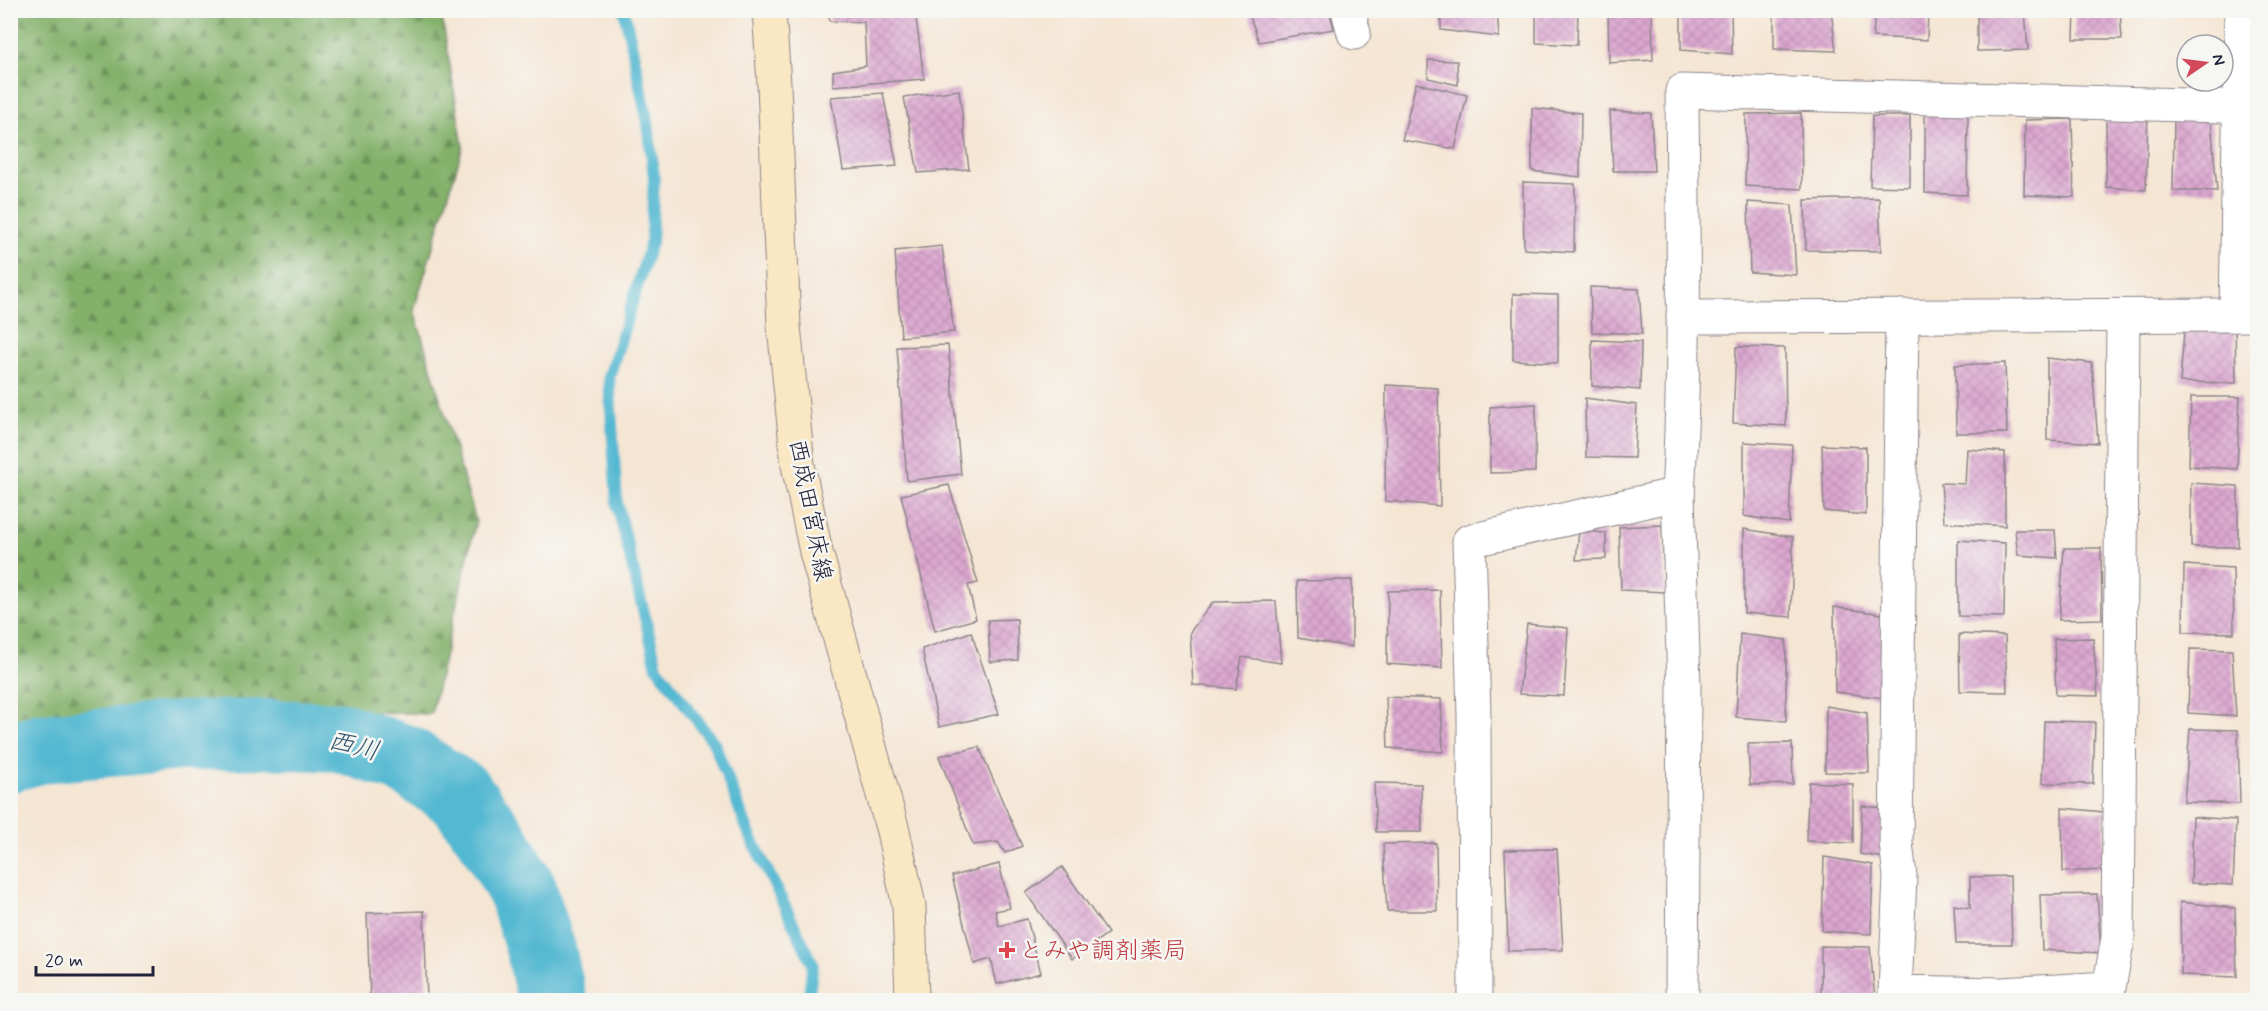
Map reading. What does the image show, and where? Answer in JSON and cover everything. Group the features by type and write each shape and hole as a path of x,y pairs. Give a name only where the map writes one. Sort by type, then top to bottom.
{"main road":[{"name":"西成田宮床線","path":"769,10 784,326 798,465 816,552 893,831 909,906 912,1000"}],"street":[{"path":"1683,316 2247,315 2248,107 2241,10"},
{"path":"1682,1000 1684,686 1678,495 1683,316 1682,91 2248,107"},
{"path":"1902,316 1896,843 1900,876 1895,992 2002,994 2109,988 2118,938 2123,316"},
{"path":"1475,1000 1473,716 1468,541 1678,495"}],"path":[{"path":"2247,1000 2258,986"}],"green space":[{"path":"11,10 441,11 463,146 414,310 476,521 431,714 166,704 11,735"}],"building":[{"path":"827,10 915,10 924,79 833,86 833,71 866,66 864,22 830,21"},
{"path":"1329,10 1334,29 1259,42 1248,11"},
{"path":"1441,10 1497,10 1499,37 1441,30"},
{"path":"1536,10 1578,10 1577,45 1536,43"},
{"path":"1608,10 1652,10 1653,60 1609,63"},
{"path":"1681,10 1731,10 1732,54 1681,50"},
{"path":"1774,10 1831,10 1836,51 1774,49"},
{"path":"1875,10 1928,10 1927,40 1873,37"},
{"path":"1977,10 2025,10 2028,50 1977,51"},
{"path":"2075,10 2120,10 2122,39 2074,39"},
{"path":"1428,60 1457,61 1458,85 1428,78"},
{"path":"1416,83 1467,95 1455,149 1402,140"},
{"path":"959,90 969,169 918,173 904,97"},
{"path":"883,93 897,166 843,170 831,97"},
{"path":"2106,107 2148,109 2146,190 2106,187"},
{"path":"1532,108 1581,113 1580,177 1532,171"},
{"path":"1610,111 1651,113 1654,171 1613,171"},
{"path":"1925,111 1968,114 1967,195 1925,193"},
{"path":"1801,113 1802,189 1745,186 1746,114"},
{"path":"1872,116 1910,116 1910,187 1870,186"},
{"path":"2174,117 2211,120 2217,191 2173,191"},
{"path":"2072,119 2074,197 2024,195 2025,120"},
{"path":"1523,182 1575,184 1574,252 1524,249"},
{"path":"1879,198 1881,251 1806,250 1805,200"},
{"path":"1748,202 1792,205 1796,275 1750,272"},
{"path":"942,246 954,332 901,337 895,251"},
{"path":"1590,287 1639,289 1642,334 1592,332"},
{"path":"1513,294 1558,295 1558,363 1513,360"},
{"path":"2235,318 2236,383 2180,382 2185,319"},
{"path":"1592,340 1641,342 1640,390 1592,386"},
{"path":"948,345 961,474 907,481 897,347"},
{"path":"1736,347 1785,348 1786,426 1733,423"},
{"path":"2047,358 2092,363 2098,443 2047,440"},
{"path":"2005,363 2007,433 1956,433 1955,365"},
{"path":"1386,385 1438,388 1440,506 1385,501"},
{"path":"2191,397 2240,397 2237,469 2189,466"},
{"path":"1585,398 1637,405 1634,458 1586,457"},
{"path":"1536,404 1535,472 1490,473 1490,407"},
{"path":"1744,442 1792,445 1789,523 1744,516"},
{"path":"1822,445 1866,447 1866,515 1824,511"},
{"path":"1967,449 2005,452 2005,526 1944,522 1941,483 1965,484"},
{"path":"2191,483 2238,486 2238,547 2191,547"},
{"path":"949,485 978,583 968,585 976,619 935,631 901,495"},
{"path":"1662,525 1665,592 1621,590 1619,527"},
{"path":"1744,529 1793,537 1791,617 1744,613"},
{"path":"2015,530 2055,530 2057,558 2018,555"},
{"path":"1579,531 1606,533 1606,559 1576,560"},
{"path":"1958,540 2005,543 2004,617 1958,616"},
{"path":"2064,548 2101,548 2102,619 2059,620"},
{"path":"2184,565 2233,568 2234,633 2183,632"},
{"path":"1352,580 1352,647 1298,638 1297,581"},
{"path":"1440,590 1442,668 1387,664 1388,591"},
{"path":"1276,601 1281,663 1242,657 1236,689 1193,685 1190,632 1213,602"},
{"path":"1834,607 1882,614 1883,698 1835,692"},
{"path":"1017,619 1018,660 990,662 988,620"},
{"path":"1527,624 1568,628 1564,696 1519,694"},
{"path":"971,632 999,714 939,727 922,649"},
{"path":"1740,634 1786,640 1786,721 1736,717"},
{"path":"1959,634 2005,636 2007,692 1960,691"},
{"path":"2093,638 2098,696 2056,695 2054,639"},
{"path":"2190,649 2232,650 2236,716 2188,713"},
{"path":"1386,697 1441,699 1443,752 1388,748"},
{"path":"1826,706 1867,713 1869,773 1825,772"},
{"path":"2044,721 2095,722 2093,784 2042,783"},
{"path":"2190,729 2238,730 2240,804 2184,802"},
{"path":"1792,743 1793,784 1750,785 1748,744"},
{"path":"979,747 1022,846 1005,853 998,842 973,845 939,756"},
{"path":"1809,782 1853,784 1853,843 1806,841"},
{"path":"1374,783 1421,784 1422,832 1376,832"},
{"path":"1862,806 1883,808 1886,858 1860,854"},
{"path":"2062,808 2104,812 2104,870 2063,872"},
{"path":"2193,817 2236,820 2233,885 2191,883"},
{"path":"1436,843 1437,911 1387,911 1383,844"},
{"path":"1557,849 1563,950 1508,951 1505,850"},
{"path":"1824,857 1873,865 1871,934 1822,931"},
{"path":"999,864 1010,908 995,911 999,926 1027,919 1041,973 997,984 991,959 974,964 952,876"},
{"path":"1062,867 1108,933 1072,959 1026,893"},
{"path":"2010,876 2012,944 1956,944 1954,905 1970,908 1970,877"},
{"path":"2097,894 2101,953 2042,950 2040,895"},
{"path":"2180,902 2235,908 2237,977 2181,975"},
{"path":"424,911 427,1000 370,1000 367,913"},
{"path":"1821,946 1870,947 1875,1000 1821,999"}],"waterway":[{"path":"624,10 648,123 654,178 651,242 609,377 617,503 657,667 714,743 748,831 813,964 808,1000"},
{"name":"西川","path":"10,757 42,748 181,736 263,734 340,737 404,759 460,795 493,839 522,890 541,950 552,1000"}],"place":[{"name":"とみや調剤薬局","path":"1007,950"}]}
